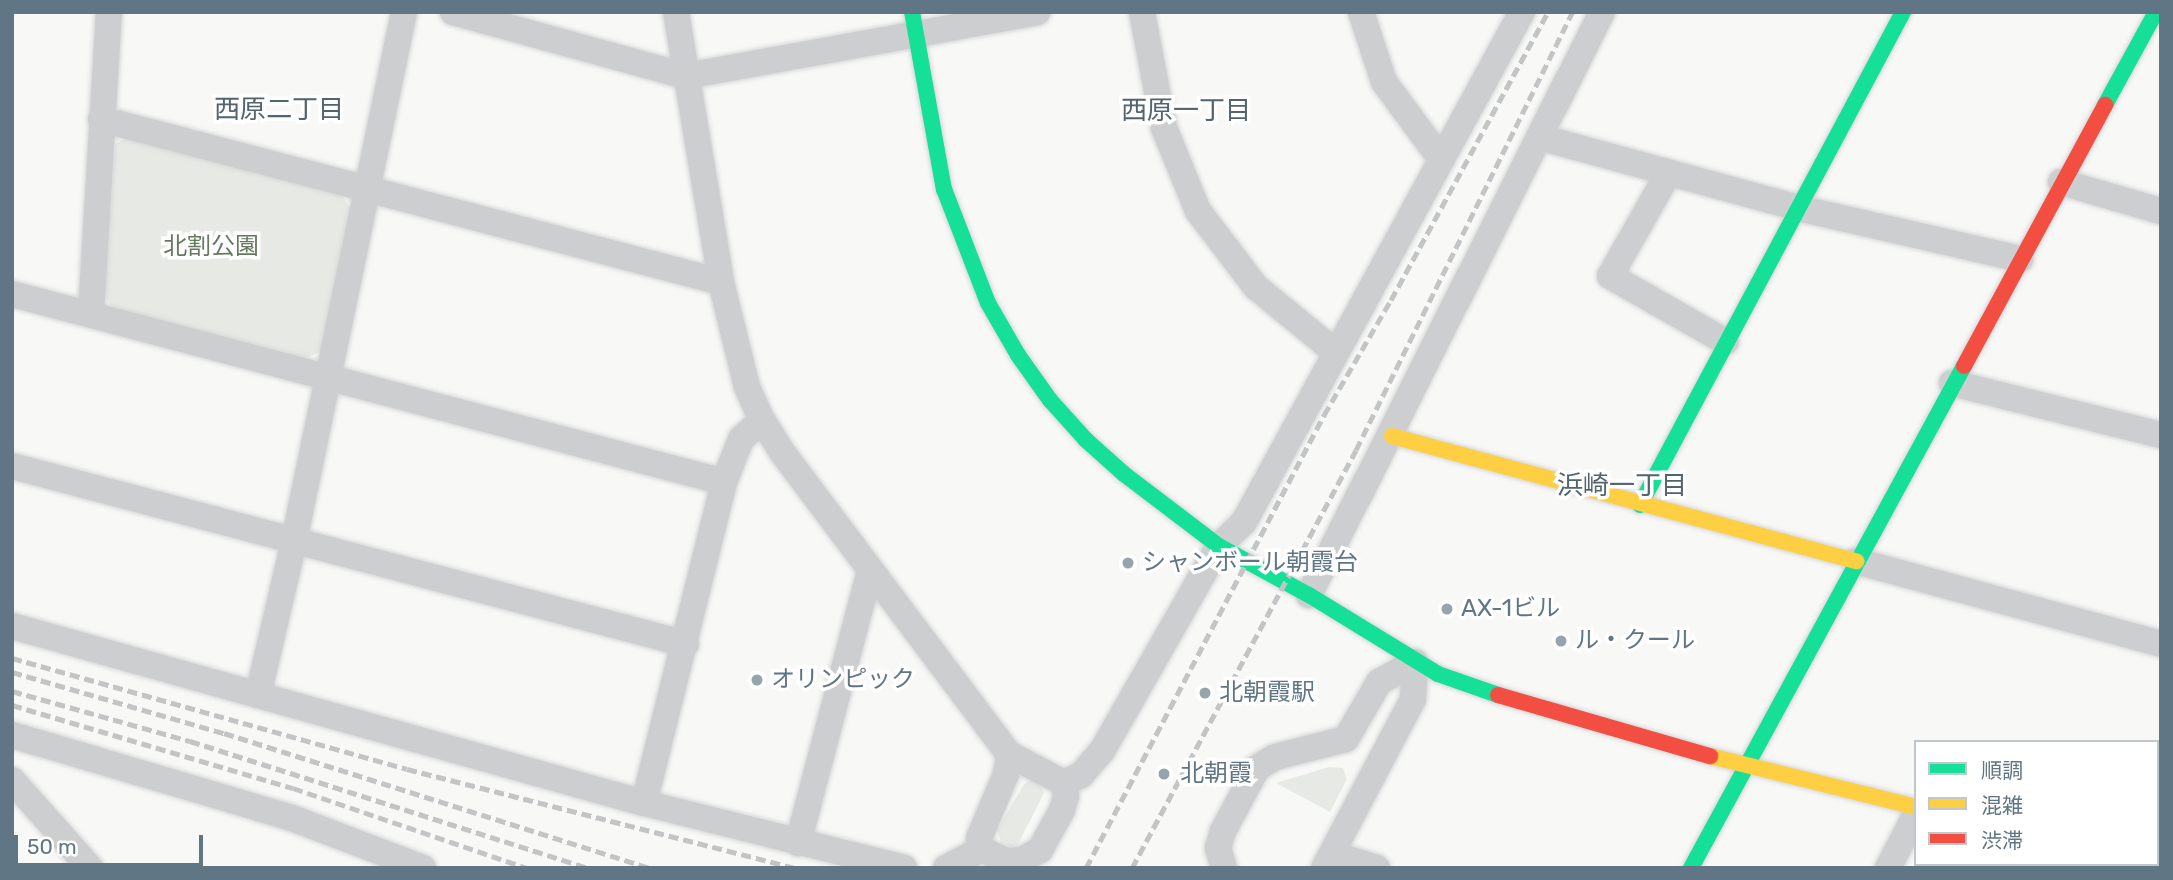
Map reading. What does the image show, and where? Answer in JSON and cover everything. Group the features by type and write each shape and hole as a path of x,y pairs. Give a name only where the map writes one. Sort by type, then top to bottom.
{"street":[{"path":"90,313 109,12"},
{"path":"258,695 294,541 404,12"},
{"path":"453,12 686,76 914,24 1037,12"},
{"path":"677,12 721,282 747,387 762,420 782,452 1009,754 1064,783"},
{"path":"1142,12 1164,128 1198,211 1256,287 1335,352"},
{"path":"1361,12 1384,82 1441,159"},
{"path":"1064,783 1081,775 1101,751 1219,545 1244,522 1522,12"},
{"path":"1309,595 1392,436 1602,12"},
{"path":"1640,505 1903,12"},
{"path":"1691,868 2061,182 2156,12"},
{"path":"914,24 944,189 988,303 1018,355 1051,400 1086,440 1124,474 1219,545 1309,595 1415,662 1465,685 1744,766 1914,807"},
{"path":"101,119 366,191 721,282"},
{"path":"1539,137 1798,208 2020,259"},
{"path":"1668,174 1610,276 1726,342"},
{"path":"2061,182 2161,211"},
{"path":"12,294 329,375 724,482"},
{"path":"1952,383 2161,435"},
{"path":"645,803 724,482 741,439 762,420"},
{"path":"1392,436 2161,644"},
{"path":"12,466 686,643"},
{"path":"798,843 870,570"},
{"path":"12,626 645,803 904,868"},
{"path":"1224,868 1218,848 1223,831 1257,768 1275,757 1346,739 1379,682 1415,662"},
{"path":"1377,868 1328,861 1413,699 1415,662"},
{"path":"12,735 292,818 417,867"},
{"path":"1346,739 1366,761 1371,781"},
{"path":"981,849 979,838 1006,774 1009,754"},
{"path":"12,780 90,868"},
{"path":"981,849 1006,861 1021,860 1040,850 1062,810 1066,796 1064,783"},
{"path":"1888,868 1914,818"},
{"path":"946,868 981,849"}],"green space":[{"name":"北割公園","path":"128,137 342,195 351,211 322,351 306,358 112,308 104,293 115,144"},
{"path":"1329,767 1343,768 1347,779 1330,812 1276,783"},
{"path":"1032,779 1039,783 1044,793 1018,844 1011,847 1001,842 997,830 1024,784"}],"railway":[{"path":"1086,868 1324,415 1391,300 1548,12"},
{"path":"1132,868 1356,450 1572,12"},
{"path":"12,658 407,769 794,868"},
{"path":"12,672 224,733 650,868"},
{"path":"12,691 190,741 589,868"},
{"path":"12,705 293,788 526,868"}],"traffic: fast":[{"path":"912,12 944,189 988,303 1018,355 1050,400 1086,440 1124,474 1219,546 1309,595 1438,674 1498,695"},
{"path":"1640,505 1903,12"},
{"path":"2105,105 2156,12"},
{"path":"1691,868 1964,366"}],"traffic: slow":[{"path":"1392,436 1856,561"},
{"path":"1710,756 1914,807"}],"traffic: jam":[{"path":"1964,366 2105,105"},
{"path":"1498,695 1710,756"},
{"path":"2125,866 2131,868"}],"place":[{"name":"シャンボール朝霞台","path":"1128,563"},
{"name":"AX-1ビル","path":"1447,609"},
{"name":"ル・クール","path":"1561,641"},
{"name":"オリンピック","path":"757,680"},
{"name":"北朝霞駅","path":"1205,693"},
{"name":"北朝霞","path":"1164,774"}],"district":[{"name":"西原二丁目","path":"279,110"},
{"name":"西原一丁目","path":"1186,111"},
{"name":"浜崎一丁目","path":"1622,486"}]}
